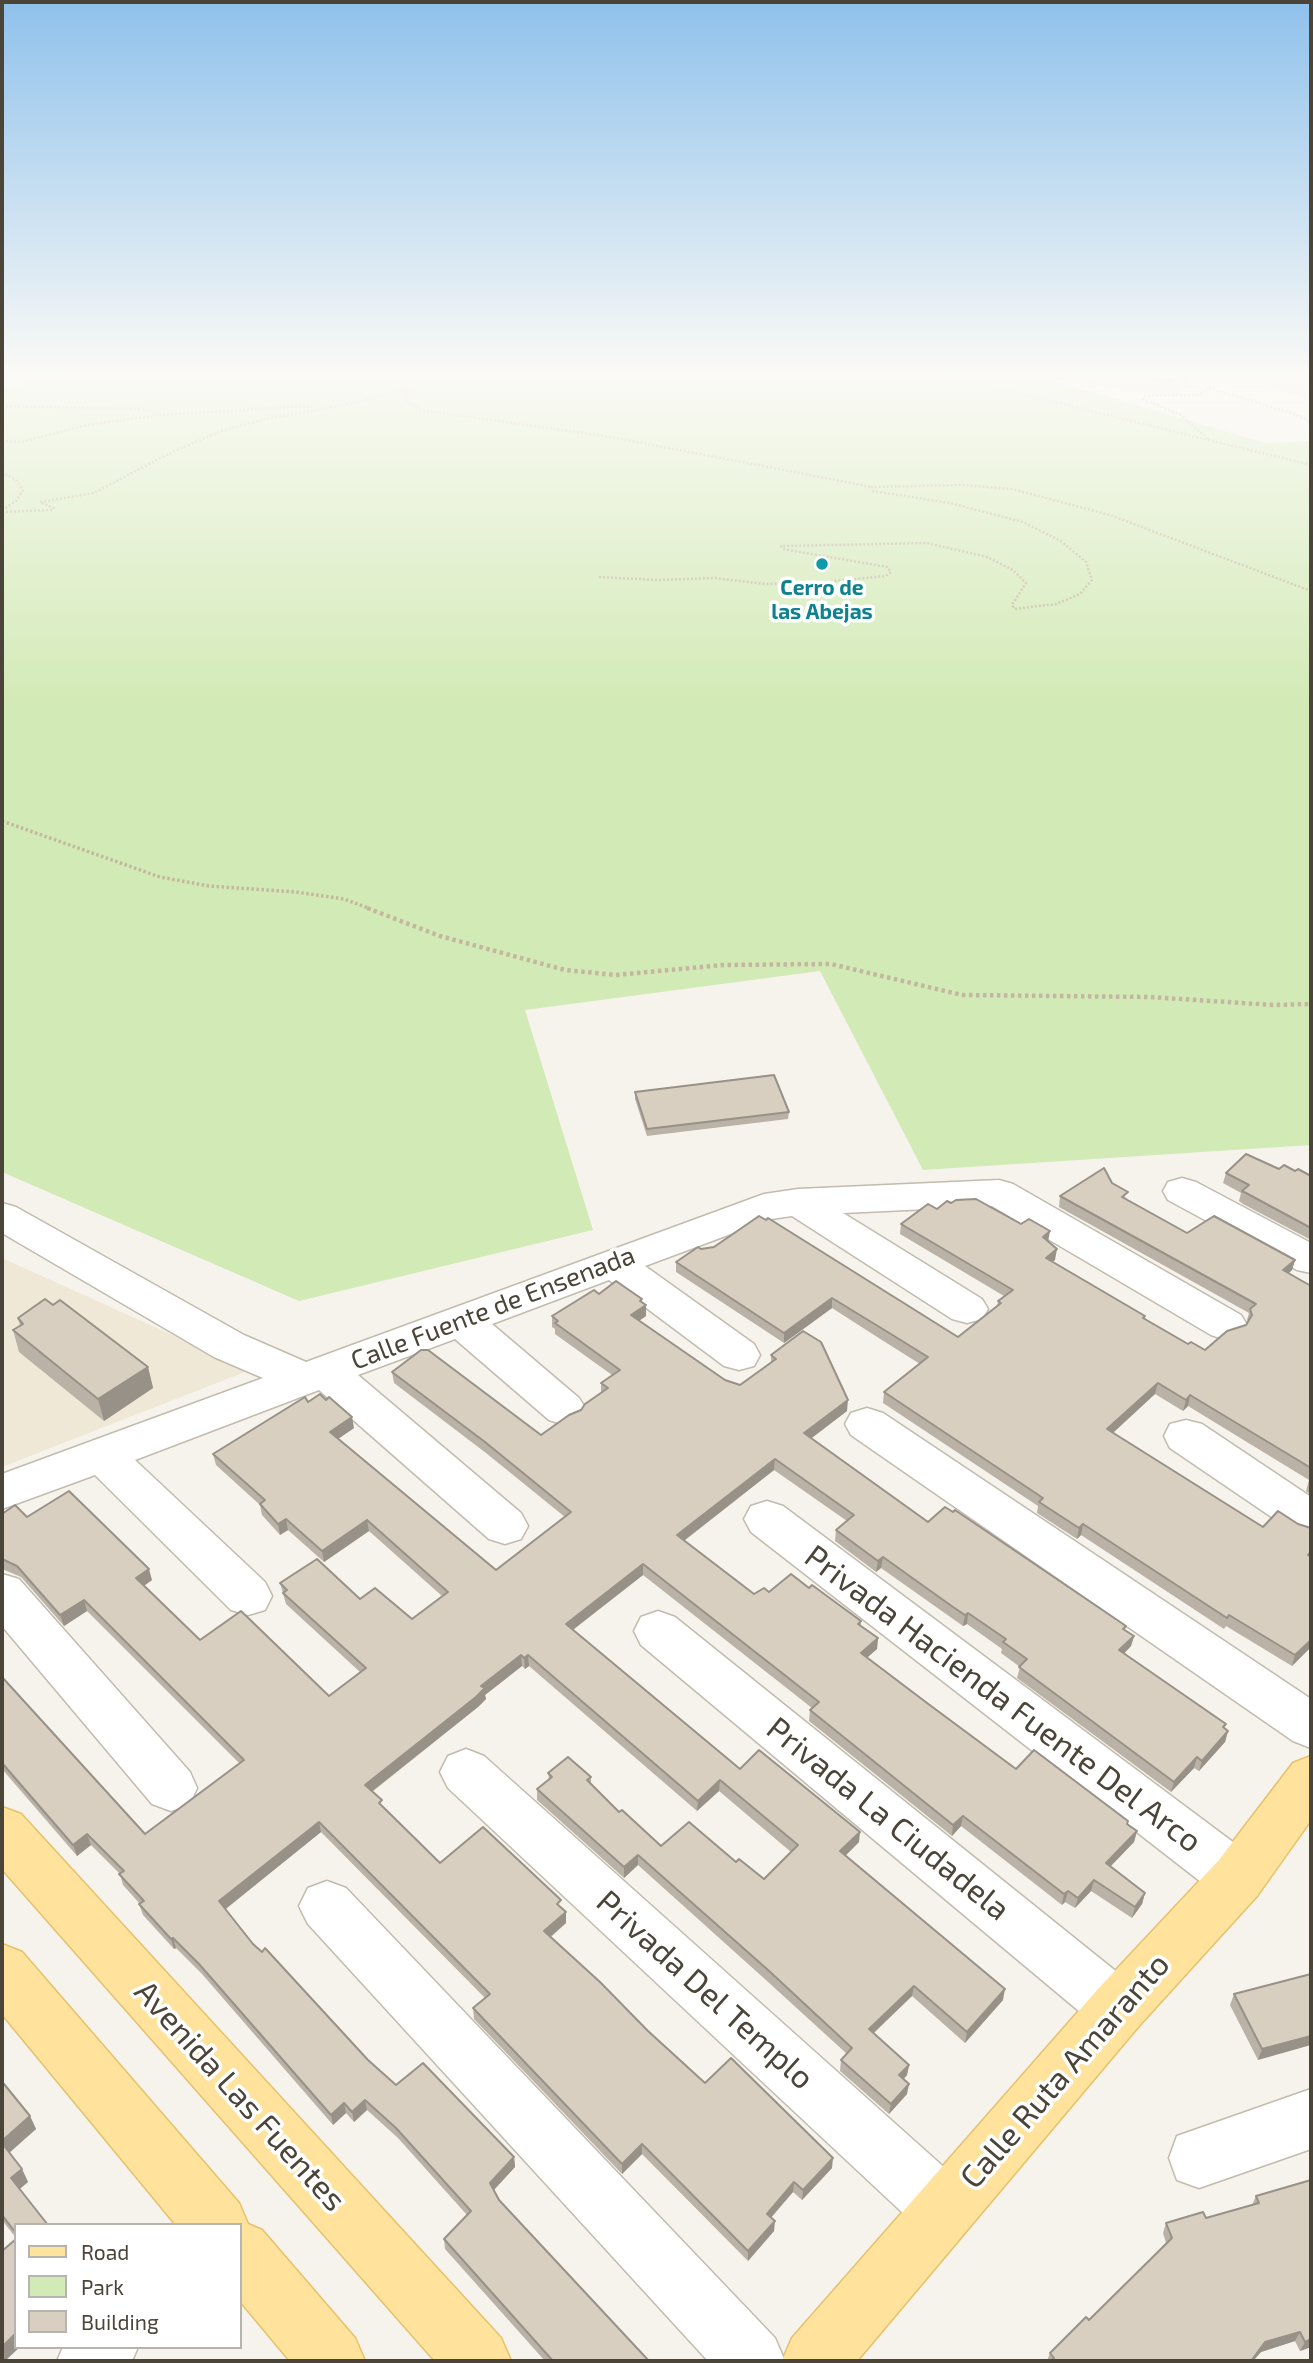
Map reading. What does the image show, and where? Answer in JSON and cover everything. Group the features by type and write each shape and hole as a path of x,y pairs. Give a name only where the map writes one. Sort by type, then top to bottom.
{"main road":[{"name":"Calle Ruta Amaranto","path":"815,2361 943,2208 1118,2008 1238,1878 1306,1795"},
{"name":"Avenida Las Fuentes","path":"2,1831 478,2361"},
{"path":"2,1971 214,2223"},
{"path":"242,2254 332,2361"}],"street":[{"path":"1182,1191 1311,1260"},
{"name":"Calle Fuente de Ensenada","path":"2,1492 764,1207 798,1202 999,1193 1226,1325"},
{"path":"798,1202 967,1309"},
{"path":"2,1216 229,1346 315,1375 505,1526"},
{"path":"613,1263 739,1355"},
{"path":"461,1321 564,1409"},
{"path":"867,1424 1311,1726"},
{"path":"1186,1436 1311,1520"},
{"path":"101,1454 248,1596"},
{"name":"Privada Hacienda Fuente Del Arco","path":"767,1519 1238,1878"},
{"path":"2,1593 171,1787"},
{"name":"Privada La Ciudadela","path":"658,1630 1118,2008"},
{"name":"Privada Del Templo","path":"466,1772 943,2208"},
{"path":"327,1906 752,2361"},
{"path":"1199,2158 1311,2119"},
{"path":"90,2361 103,2349"}],"path":[{"path":"2,511 16,501 22,488"},
{"path":"2,511 19,513 51,510 54,508 40,502 94,493 103,488"},
{"path":"599,577 659,580 715,578 765,584 814,583 886,576 891,572 887,567 783,549 781,546 927,543 987,557 1013,570 1026,583 1012,605 1015,609 1056,604 1080,594 1092,580 1087,562 1061,541 1023,522 950,503 873,491 872,488"},
{"path":"1003,488 1110,515 1311,590"},
{"path":"2,821 160,877 209,886 296,892 344,899 440,936 565,970 616,975 723,965 831,964 962,995 1150,997 1273,1005 1311,1004"}],"shaded area":[{"path":"2,1258 250,1370 2,1467"}],"green space":[{"path":"2,488 1311,488 1311,1145 923,1170 820,971 525,1010 593,1230 299,1301 2,1172"}],"building":[{"path":"774,1075 789,1112 647,1129 635,1092"},
{"path":"1246,1154 1279,1169 1284,1165 1311,1176 1311,1228 1242,1191 1249,1185 1226,1173"},
{"path":"1104,1168 1112,1183 1128,1192 1122,1197 1187,1233 1214,1216 1295,1260 1283,1270 1311,1286 1311,1468 1190,1395 1186,1400 1158,1383 1107,1429 1263,1527 1278,1511 1298,1524 1311,1528 1311,1551 1308,1555 1311,1557 1311,1640 1295,1655 1229,1615 1227,1618 1083,1524 1079,1528 1039,1502 1043,1498 884,1392 928,1357 832,1298 784,1333 676,1262 698,1247 714,1247 759,1216 766,1220 768,1218 958,1337 1013,1290 901,1224 928,1204 937,1209 947,1201 951,1203 956,1200 976,1199 1021,1224 1029,1219 1050,1231 1043,1237 1057,1249 1046,1258 1188,1344 1191,1342 1205,1350 1227,1331 1246,1325 1252,1315 1250,1309 1256,1304 1060,1196"},
{"path":"616,1281 642,1299 640,1301 646,1305 631,1315 725,1380 740,1385 776,1359 771,1355 803,1331 821,1342 848,1400 804,1433 928,1522 945,1507 953,1512 955,1510 1126,1626 1123,1629 1134,1636 1119,1650 1226,1724 1223,1727 1228,1731 1202,1761 1197,1757 1174,1782 1019,1667 1027,1659 1003,1642 1006,1639 968,1613 965,1615 953,1607 883,1557 878,1561 836,1530 854,1515 775,1459 677,1535 754,1594 764,1588 769,1592 791,1574 809,1588 812,1585 861,1621 858,1624 878,1638 861,1653 927,1703 1016,1769 1034,1750 1128,1821 1127,1824 1137,1831 1106,1863 1145,1893 1135,1907 1094,1880 1078,1898 1068,1891 1064,1894 963,1816 953,1825 810,1710 819,1702 643,1564 566,1624 740,1769 759,1750 860,1832 840,1851 1005,1989 967,2032 914,1986 869,2029 909,2065 899,2075 909,2084 891,2104 841,2060 852,2048 768,1970 638,1855 624,1867 537,1789 552,1777 548,1773 568,1757 591,1777 587,1780 619,1812 622,1810 661,1846 689,1822 736,1862 739,1859 764,1879 798,1845 720,1780 698,1801 528,1655 524,1658 521,1655 481,1686 485,1688 476,1697 365,1785 382,1800 379,1803 440,1863 483,1827 561,1900 557,1904 566,1912 544,1931 648,2031 705,2083 731,2058 833,2158 803,2190 794,2182 767,2214 775,2221 748,2251 642,2144 622,2164 473,2008 490,1994 319,1822 219,1901 253,1944 262,1952 265,1948 368,2060 396,2085 423,2063 514,2157 490,2183 499,2200 649,2361 553,2361 444,2239 471,2211 396,2128 365,2100 352,2112 344,2103 331,2115 199,1964 171,1939 139,1904 144,1901 119,1874 124,1871 87,1834 73,1845 2,1763 2,1677 145,1834 244,1760 84,1600 60,1615 17,1566 2,1559 2,1514 15,1505 27,1517 69,1491 149,1569 136,1578 200,1640 241,1611 329,1696 366,1668 283,1593 287,1590 280,1583 317,1559 360,1599 375,1588 412,1619 448,1592 367,1520 322,1551 286,1519 278,1524 260,1504 265,1500 213,1454 305,1397 308,1402 320,1394 326,1400 329,1397 352,1417 330,1432 496,1570 571,1512 485,1442 392,1372 421,1350 428,1350 541,1435 569,1415 581,1410 585,1404 608,1388 601,1383 620,1370 555,1323 558,1321 552,1316 594,1290 599,1294"},
{"path":"45,1299 53,1305 60,1300 148,1367 98,1399 13,1330 23,1324 18,1318"},
{"path":"1311,1974 1311,2036 1262,2049 1234,1994"},
{"path":"4,2084 30,2116 2,2141 2,2086"},
{"path":"2,2143 22,2169 11,2178 46,2223 14,2223 14,2230 2,2215"},
{"path":"1311,2180 1311,2339 1305,2342 1300,2332 1265,2342 1251,2361 1051,2361 1054,2358 1050,2353 1086,2317 1089,2320 1172,2238 1166,2223 1203,2212 1206,2218 1259,2203 1256,2196"},
{"path":"14,2241 14,2335 2,2347 2,2251"}],"place":[{"name":"Cerro de las Abejas","path":"822,564"}]}
